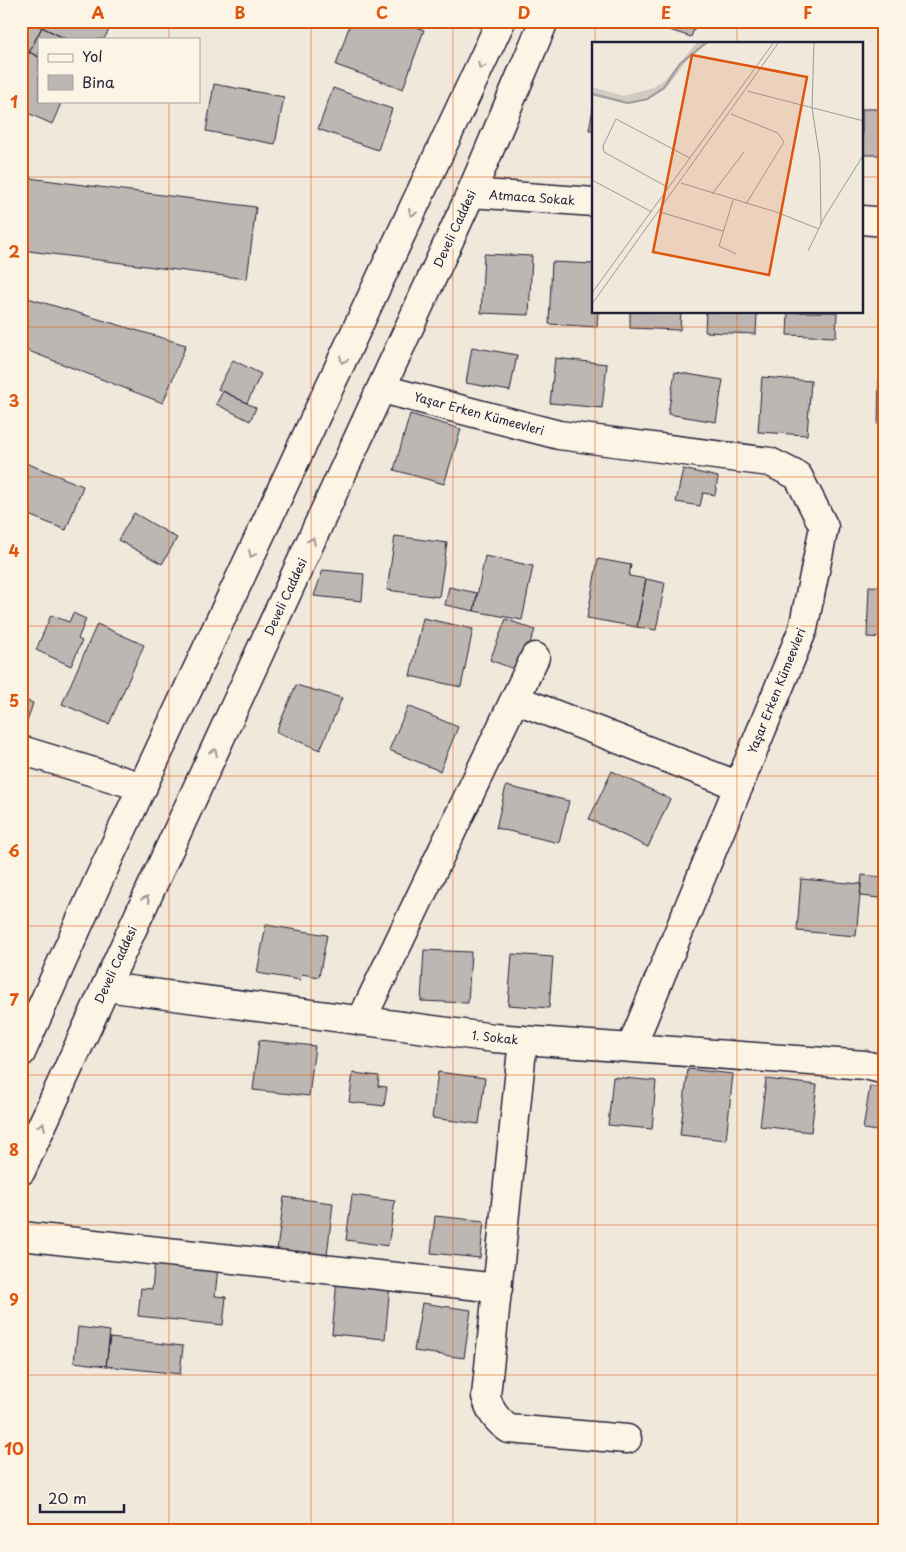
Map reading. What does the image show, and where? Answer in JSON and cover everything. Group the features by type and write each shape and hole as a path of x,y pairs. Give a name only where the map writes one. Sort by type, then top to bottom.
{"street":[{"path":"23,1044 501,21"},
{"name":"Develi Caddesi","path":"21,1171 382,389 471,193 544,21"},
{"name":"Atmaca Sokak","path":"471,193 592,202"},
{"path":"864,220 885,222"},
{"name":"Yaşar Erken Kümeevleri","path":"382,389 559,435 770,462 798,476 824,527 803,630 632,1048"},
{"path":"361,1020 536,657"},
{"path":"515,699 739,786"},
{"path":"21,750 143,787"},
{"name":"1. Sokak","path":"106,987 494,1038 865,1064 885,1070"},
{"path":"523,1040 486,1396 492,1413 499,1422 509,1428 627,1439"},
{"path":"21,1236 498,1288"}],"building":[{"path":"21,21 29,21 42,27 21,69"},
{"path":"29,21 114,21 105,38 64,38"},
{"path":"351,21 399,21 424,30 403,89 336,65"},
{"path":"642,21 697,21 691,37"},
{"path":"42,27 64,38 38,38 38,56 29,52"},
{"path":"29,52 38,56 38,102 62,102 52,124 21,110 21,69"},
{"path":"214,84 284,97 275,144 206,131"},
{"path":"333,88 392,109 378,150 318,129"},
{"path":"864,109 883,109 883,155 864,155"},
{"path":"592,114 592,130 589,130"},
{"path":"21,177 256,207 247,279 21,250"},
{"path":"484,254 532,256 529,315 481,313"},
{"path":"552,262 592,264 592,314 598,314 597,327 549,324"},
{"path":"21,296 186,345 163,403 21,348"},
{"path":"630,314 681,314 680,330 630,328"},
{"path":"706,314 757,314 756,334 705,332"},
{"path":"788,314 837,314 836,337 787,335"},
{"path":"472,347 517,355 510,391 466,383"},
{"path":"555,358 607,364 602,408 550,403"},
{"path":"233,360 261,374 247,403 218,389"},
{"path":"675,372 723,380 716,422 668,414"},
{"path":"762,377 811,381 807,435 758,432"},
{"path":"879,378 885,378 885,425 878,425"},
{"path":"223,391 256,408 250,421 216,404"},
{"path":"410,414 461,429 444,484 394,470"},
{"path":"21,461 83,486 66,530 21,512"},
{"path":"683,469 718,477 715,495 703,493 700,506 676,502"},
{"path":"134,513 177,538 162,564 118,540"},
{"path":"395,536 447,543 439,597 387,590"},
{"path":"485,556 533,566 522,620 474,611"},
{"path":"598,559 631,565 629,576 646,579 637,627 587,618"},
{"path":"323,570 364,574 362,601 314,596"},
{"path":"646,579 665,583 656,630 637,627"},
{"path":"869,586 885,587 885,638 867,637"},
{"path":"449,587 477,593 474,611 445,605"},
{"path":"73,613 86,619 78,639 82,641 71,666 36,650 51,615 69,622"},
{"path":"423,618 473,629 461,687 410,676"},
{"path":"506,619 535,630 519,671 490,660"},
{"path":"97,624 144,645 109,724 62,704"},
{"path":"296,685 342,698 320,750 276,732"},
{"path":"21,699 33,703 25,728 21,727"},
{"path":"408,706 458,727 440,771 389,750"},
{"path":"612,771 670,799 648,847 589,819"},
{"path":"506,786 569,801 559,843 496,828"},
{"path":"862,875 882,877 880,898 860,896"},
{"path":"801,879 861,884 856,936 797,931"},
{"path":"266,925 327,935 319,977 301,974 300,980 257,973"},
{"path":"424,950 471,952 468,1003 421,1001"},
{"path":"512,954 553,957 549,1008 508,1005"},
{"path":"259,1040 315,1046 309,1096 253,1090"},
{"path":"688,1069 733,1074 726,1140 680,1135"},
{"path":"438,1072 485,1078 479,1124 432,1118"},
{"path":"353,1073 379,1076 378,1086 387,1087 384,1106 349,1102"},
{"path":"613,1077 656,1081 652,1129 608,1125"},
{"path":"766,1079 817,1085 811,1132 760,1126"},
{"path":"870,1086 885,1089 885,1132 863,1129"},
{"path":"352,1195 395,1201 388,1246 346,1240"},
{"path":"284,1197 333,1203 327,1256 277,1250"},
{"path":"435,1216 484,1221 480,1258 431,1253"},
{"path":"155,1260 218,1267 215,1296 226,1297 223,1325 138,1316 141,1288 152,1289"},
{"path":"337,1280 390,1284 385,1339 332,1334"},
{"path":"422,1303 471,1310 464,1358 414,1351"},
{"path":"78,1327 110,1331 106,1366 74,1362"},
{"path":"110,1338 183,1346 180,1374 106,1366"}]}
